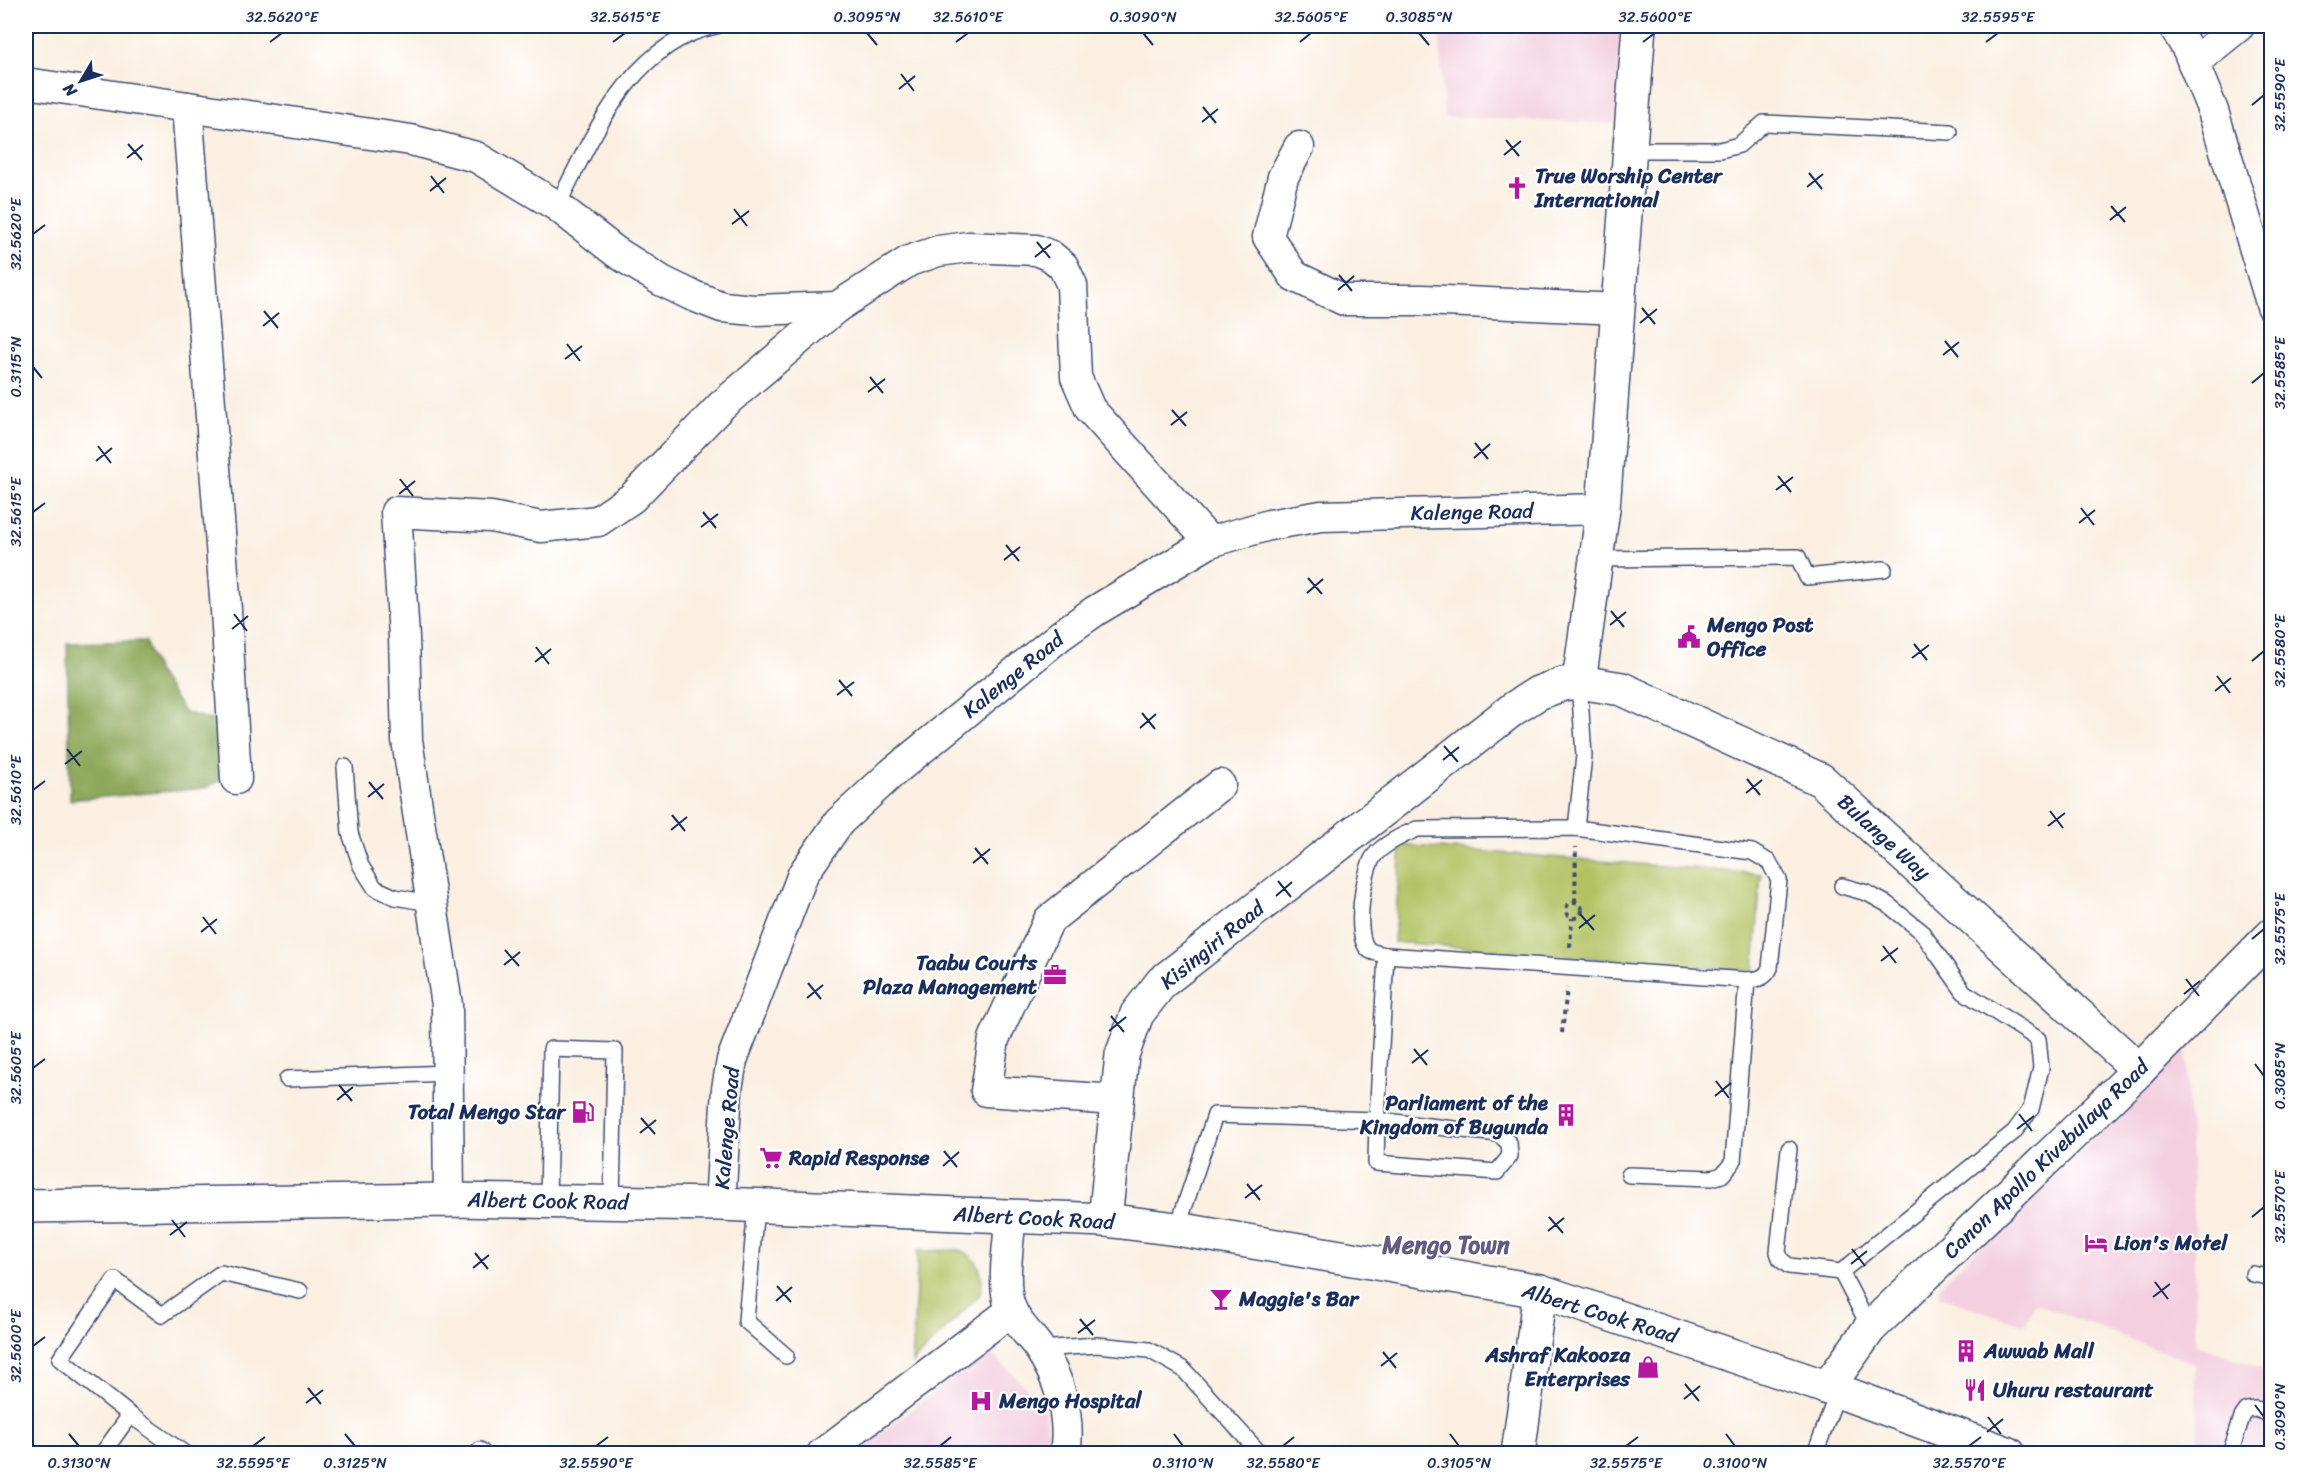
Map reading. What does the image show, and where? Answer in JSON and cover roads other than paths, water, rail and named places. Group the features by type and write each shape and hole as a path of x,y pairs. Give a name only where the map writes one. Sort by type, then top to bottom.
{"main road":[{"path":"1580,682 1603,509 1639,26"},
{"name":"Bulange Way","path":"1580,682 1622,689 1821,780 2139,1071"},
{"name":"Kisingiri Road","path":"1105,1220 1122,1055 1137,1014 1162,982 1513,709 1538,693 1563,684 1580,682"},
{"name":"Canon Apollo Kivebulaya Road","path":"1832,1390 1870,1328 2139,1071 2271,935"},
{"name":"Albert Cook Road","path":"26,1206 449,1200 720,1204 1105,1220 1177,1229 1540,1291 1832,1390 2009,1454"},
{"path":"1518,1454 1540,1291"}],"street":[{"path":"2174,26 2193,63 2213,111 2264,243 2271,306"},
{"path":"2193,63 2239,26"},
{"path":"26,83 445,147 476,157 557,206 616,252 691,295 722,307 754,310 837,307"},
{"path":"187,106 226,610 236,779"},
{"path":"1299,147 1283,177 1268,237 1294,276 1344,300 1423,300 1618,309"},
{"path":"449,1200 447,1005 407,740 404,637 396,512 491,517 542,528 598,521 632,498 722,405 837,307 909,261 938,251 969,246 1036,250 1051,256 1063,266 1072,285 1076,377 1090,409 1210,542"},
{"name":"Kalenge Road","path":"720,1204 727,1089 732,1060 803,873 839,822 892,773 1061,635 1095,611 1210,542 1269,525 1321,516 1603,509"},
{"path":"1116,1100 986,1091 994,1039 1049,920 1220,784"},
{"path":"1011,1215 1006,1290 1011,1311 1040,1349 1059,1386 1066,1416 1065,1454"},
{"path":"822,1454 1011,1311"}],"lane":[{"path":"557,206 603,116 640,69 682,35 716,26"},
{"path":"1630,150 1720,150 1739,145 1764,123 1950,132"},
{"path":"1596,559 1798,557 1807,577 1884,569"},
{"path":"1576,828 1584,756 1580,682"},
{"path":"345,767 350,833 366,873 375,888 395,897 430,903"},
{"path":"1576,828 1752,852 1769,862 1779,880 1770,968 1764,978 1747,981 1386,955 1369,950 1363,942 1359,927 1368,868 1375,855 1404,834 1417,829 1576,828"},
{"path":"1789,1149 1778,1252 1781,1260 1789,1266 1841,1272 2014,1132 2031,1109 2041,1068 2038,1039 1964,992 1921,931 1887,904 1867,893 1842,886"},
{"path":"1177,1229 1215,1115 1377,1120 1498,1134 1509,1143 1510,1156 1497,1172 1376,1163 1377,1120 1386,955"},
{"path":"1629,1175 1712,1178 1722,1175 1733,1162 1747,981"},
{"path":"548,1201 551,1050 615,1051 612,1202"},
{"path":"287,1079 449,1073"},
{"path":"756,1206 746,1321 786,1356"},
{"path":"1841,1272 1870,1328"},
{"path":"184,1453 60,1359 115,1280 162,1315 221,1273 300,1291"},
{"path":"2253,1274 2271,1278"},
{"path":"1040,1349 1097,1345 1149,1350 1183,1369 1257,1450"},
{"path":"1815,1454 1832,1390"},
{"path":"2230,1454 2242,1417 2247,1410 2256,1409 2271,1415"},
{"path":"102,1454 130,1414"},
{"path":"477,1454 480,1450 483,1454"}],"place":[{"name":"True Worship Center International","path":"1517,188"},
{"name":"Mengo Post Office","path":"1689,637"},
{"name":"Taabu Courts Plaza Management","path":"1055,975"},
{"name":"Total Mengo Star","path":"583,1112"},
{"name":"Parliament of the Kingdom of Bugunda","path":"1566,1115"},
{"name":"Rapid Response","path":"771,1158"},
{"name":"Lion's Motel","path":"2096,1243"},
{"name":"Maggie's Bar","path":"1221,1299"},
{"name":"Awwab Mall","path":"1966,1351"},
{"name":"Ashraf Kakooza Enterprises","path":"1648,1367"},
{"name":"Uhuru restaurant","path":"1975,1390"},
{"name":"Mengo Hospital","path":"981,1401"}],"district":[{"name":"Mengo Town","path":"1446,1245"}]}
